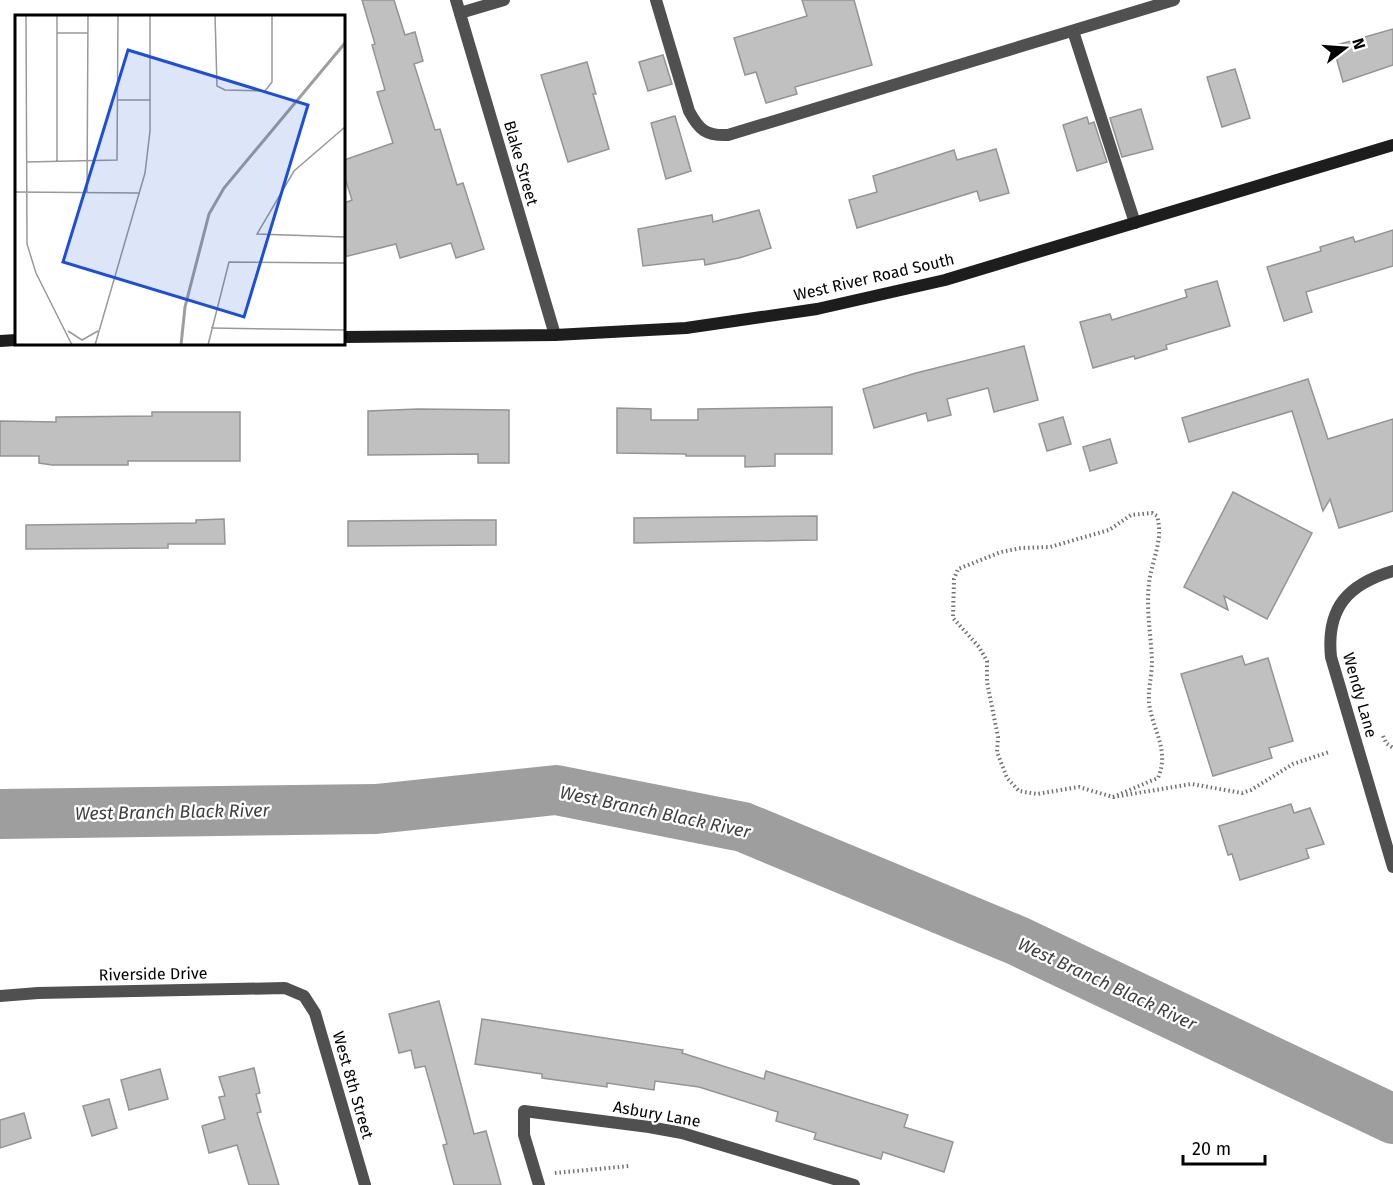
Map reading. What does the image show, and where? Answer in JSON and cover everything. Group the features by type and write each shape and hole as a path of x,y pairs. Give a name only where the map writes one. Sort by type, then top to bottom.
{"main road":[{"name":"West River Road South","path":"345,337 555,335 686,328 816,309 945,280 1393,145"},
{"path":"0,341 15,340"}],"street":[{"name":"Blake Street","path":"456,0 555,335"},
{"path":"460,13 504,0"},
{"path":"656,0 688,111 698,127 715,135 728,135 1174,0"},
{"path":"1073,31 1135,223"},
{"name":"Wendy Lane","path":"1393,571 1359,585 1342,601 1332,621 1330,633 1331,657 1393,867"},
{"name":"Riverside Drive","path":"0,996 38,993 285,988 304,996"},
{"name":"West 8th Street","path":"304,996 315,1013 365,1185"},
{"name":"Asbury Lane","path":"539,1185 524,1135 524,1111 649,1126 682,1133 854,1185"}],"path":[{"path":"1113,797 1158,778 1163,766 1164,755 1149,702 1152,662 1148,602 1149,580 1161,536 1157,516 1152,513 1131,515 1109,530 1050,547 1021,548 1001,552 958,569 954,579 953,618 979,647 987,661 987,682 998,737 997,752 1007,778 1019,791 1037,794 1079,787 1113,797 1192,784 1242,793 1251,790 1293,764 1329,752"},
{"path":"1383,736 1386,743 1393,748"},
{"path":"548,1174 629,1166"}],"building":[{"path":"362,0 394,0 405,35 415,32 423,61 414,64 435,130 440,129 457,185 463,183 484,249 456,258 451,243 400,258 396,244 345,257 345,203 352,200 345,178 345,160 393,143 377,92 385,90 372,45 375,44"},
{"path":"802,0 854,0 872,65 795,87 797,94 766,103 756,72 745,75 734,38 807,16"},
{"path":"1393,29 1393,65 1343,82 1333,46"},
{"path":"663,55 672,84 648,91 639,62"},
{"path":"587,62 596,94 593,94 609,149 568,162 541,75"},
{"path":"1235,69 1250,118 1222,127 1207,77"},
{"path":"1141,109 1153,149 1122,157 1110,118"},
{"path":"675,116 691,171 666,179 651,123"},
{"path":"1087,117 1089,124 1094,122 1107,162 1077,171 1063,125"},
{"path":"996,149 1009,193 980,201 977,191 857,228 849,200 877,192 873,176 954,150 957,160"},
{"path":"759,210 771,248 705,265 704,259 643,266 638,229 712,215 713,222"},
{"path":"1393,230 1393,266 1306,292 1312,312 1284,321 1267,267 1321,251 1320,247 1353,237 1355,242"},
{"path":"1217,281 1230,326 1166,345 1167,349 1135,359 1134,356 1093,368 1080,322 1110,314 1112,320 1187,297 1185,290"},
{"path":"1024,346 1038,400 994,412 988,388 947,399 951,415 928,421 926,413 874,428 863,389"},
{"path":"1308,379 1328,439 1393,419 1393,511 1339,528 1330,499 1323,511 1292,411 1189,442 1182,418"},
{"path":"832,407 832,454 775,454 775,466 745,467 745,456 617,453 617,408 651,409 651,420 698,420 698,409"},
{"path":"509,410 509,463 478,463 478,454 368,455 368,411"},
{"path":"152,412 240,412 240,461 128,461 128,465 52,465 39,463 39,456 0,456 0,421 56,422 56,417 152,416"},
{"path":"1063,417 1071,444 1047,451 1039,424"},
{"path":"1110,439 1117,463 1090,471 1083,447"},
{"path":"1233,492 1312,533 1267,619 1224,596 1228,610 1184,587"},
{"path":"817,516 817,540 634,543 634,518"},
{"path":"224,519 225,544 168,544 168,548 26,549 26,525 196,523 196,520"},
{"path":"496,520 496,545 348,546 348,521"},
{"path":"1242,656 1245,665 1268,658 1293,741 1269,748 1272,758 1213,776 1181,674"},
{"path":"1291,804 1294,813 1310,808 1324,844 1306,849 1309,858 1240,880 1232,854 1228,855 1219,826"},
{"path":"439,1001 474,1134 486,1131 501,1185 454,1185 443,1145 447,1144 425,1066 415,1068 411,1050 399,1053 389,1014"},
{"path":"482,1019 683,1050 682,1053 764,1079 766,1071 908,1115 904,1127 953,1142 944,1172 883,1152 881,1159 814,1139 816,1133 776,1121 778,1112 699,1087 655,1081 654,1090 607,1083 607,1087 542,1078 542,1074 475,1064"},
{"path":"254,1068 260,1093 256,1094 261,1112 257,1113 279,1185 249,1185 237,1145 209,1153 202,1126 225,1119 219,1097 225,1096 219,1077"},
{"path":"160,1069 168,1099 129,1110 121,1080"},
{"path":"109,1099 117,1128 92,1136 83,1106"},
{"path":"24,1113 31,1138 0,1148 0,1120"}],"waterway":[{"name":"West Branch Black River","path":"0,814 376,809 556,790 743,827 1018,941 1393,1119"}]}
